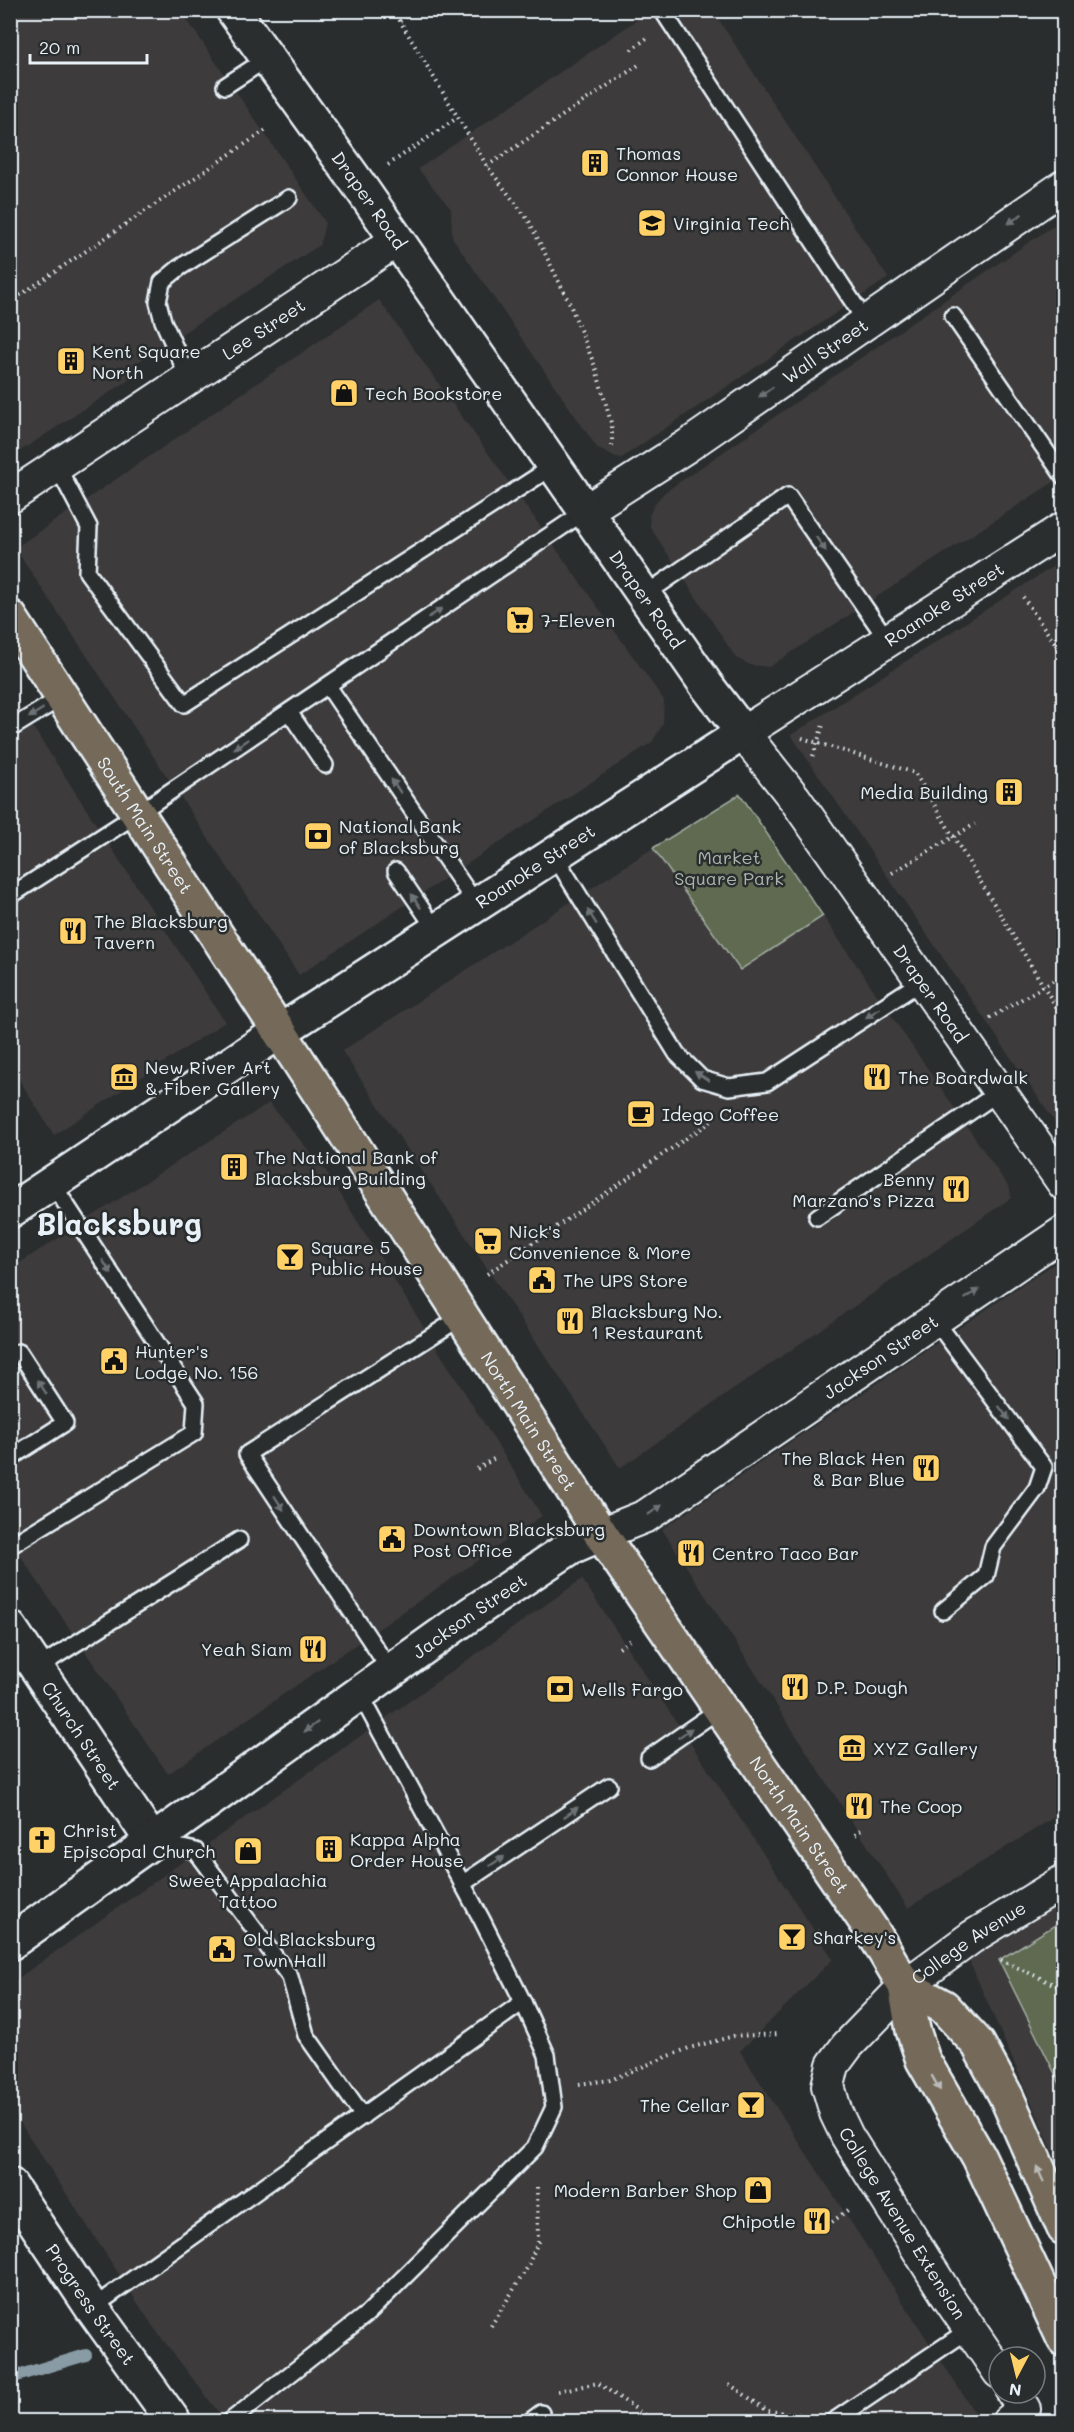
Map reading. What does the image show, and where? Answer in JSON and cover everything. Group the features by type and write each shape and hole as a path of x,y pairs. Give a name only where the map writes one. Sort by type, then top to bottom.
{"main road":[{"name":"South Main Street","path":"10,617 279,1032"},
{"name":"North Main Street","path":"279,1032 601,1534 856,1906 905,1986 913,2030 923,2060 979,2157 1064,2339"},
{"path":"905,1986 944,2007 978,2044 1006,2096 1064,2228"}],"street":[{"name":"Draper Road","path":"233,10 706,686 795,799 1064,1184"},
{"name":"Wall Street","path":"584,512 687,446 1064,186"},
{"name":"Lee Street","path":"10,497 396,241"},
{"name":"Roanoke Street","path":"10,1211 476,904 1064,528"},
{"name":"Jackson Street","path":"10,1943 390,1670 571,1547 646,1516 1064,1232"},
{"name":"Church Street","path":"10,1628 152,1841"},
{"name":"College Avenue","path":"905,1986 972,1937 1064,1881"},
{"name":"College Avenue Extension","path":"905,1986 847,2046 832,2065 828,2086 836,2113 847,2136 987,2354"},
{"name":"Progress Street","path":"10,2185 92,2308 174,2421"}],"lane":[{"path":"662,10 866,322"},
{"path":"225,86 268,58"},
{"path":"189,379 163,321 158,302 162,282 179,268 289,198"},
{"path":"953,316 1064,477"},
{"path":"57,466 90,527 87,572 184,704 552,467"},
{"path":"643,596 788,496 888,641"},
{"path":"10,896 137,814 584,512"},
{"path":"328,686 476,904"},
{"path":"10,729 62,697"},
{"path":"289,712 324,765"},
{"path":"554,855 677,1054 702,1079 729,1088 767,1082 922,981"},
{"path":"396,871 436,930"},
{"path":"817,1216 999,1092"},
{"path":"10,1546 194,1433 196,1403 52,1183"},
{"path":"390,1670 247,1454 463,1316"},
{"path":"934,1319 1044,1467 1036,1488 993,1547 986,1576 944,1611"},
{"path":"10,1458 65,1423 19,1352"},
{"path":"37,1668 239,1540"},
{"path":"229,2421 368,2313 536,2147 554,2107 547,2055 523,2002 359,1692"},
{"path":"649,1758 721,1708"},
{"path":"462,1884 609,1785"},
{"path":"152,1841 196,1851 290,1977 306,2035 363,2116"},
{"path":"92,2308 523,2002"},
{"path":"832,2421 970,2329"}],"path":[{"path":"416,10 400,21 457,118 528,221 569,302 596,369 612,426 612,454"},
{"path":"488,166 640,64"},
{"path":"393,162 457,118"},
{"path":"10,302 266,130"},
{"path":"1023,597 1064,657"},
{"path":"813,756 824,724"},
{"path":"801,738 915,773 1064,1020"},
{"path":"892,873 975,824"},
{"path":"989,1018 1064,974"},
{"path":"487,1274 712,1121 729,1088"},
{"path":"477,1469 495,1458"},
{"path":"619,1648 634,1638"},
{"path":"855,1835 861,1830"},
{"path":"813,1935 821,1930"},
{"path":"995,1958 1064,1989"},
{"path":"574,2084 610,2080 689,2048 734,2036 780,2034"},
{"path":"491,2326 527,2268 538,2242 536,2147"},
{"path":"832,2222 849,2208"},
{"path":"555,2392 598,2383 656,2421"},
{"path":"729,2384 768,2411 814,2416"}],"shaded area":[{"path":"11,11 181,11 325,222 320,245 133,365 138,374 11,457"},
{"name":"Virginia Tech","path":"650,11 713,11 888,278 620,459 598,449 452,237 451,209 418,169"},
{"path":"1063,219 1063,476 769,667 750,665 736,658 650,527 649,516 655,503 665,492"},
{"path":"379,300 664,700 663,724 652,742 299,975 15,548"},
{"path":"1063,560 1063,1134 791,735"},
{"path":"10,692 225,1022 54,1135 11,1067"},
{"path":"653,848 740,970 823,916 1010,1189 1011,1198 620,1468 342,1051"},
{"path":"269,1103 326,1171 542,1516 168,1774 11,1542 10,1269"},
{"path":"1055,1263 1064,1271 1063,1812 908,1908 662,1529"},
{"path":"582,1579 833,1959 740,2051 980,2421 225,2421 154,2328 11,2109 10,1984"},
{"path":"1063,1888 1063,2174 964,1949"}],"green space":[{"name":"Market Square Park","path":"740,794 823,916 740,970 653,848"},
{"path":"1063,1920 1063,2090 999,1960"}],"waterway":[{"path":"10,2378 86,2355"}],"place":[{"name":"Thomas Connor House","path":"595,163"},
{"name":"Virginia Tech","path":"652,223"},
{"name":"Kent Square North","path":"71,361"},
{"name":"Tech Bookstore","path":"344,393"},
{"name":"7-Eleven","path":"520,620"},
{"name":"Media Building","path":"1009,792"},
{"name":"National Bank of Blacksburg","path":"318,836"},
{"name":"The Blacksburg Tavern","path":"73,931"},
{"name":"New River Art & Fiber Gallery","path":"124,1077"},
{"name":"The Boardwalk","path":"877,1077"},
{"name":"Idego Coffee","path":"641,1114"},
{"name":"The National Bank of Blacksburg Building","path":"234,1167"},
{"name":"Benny Marzano's Pizza","path":"956,1189"},
{"name":"Nick's Convenience & More","path":"488,1241"},
{"name":"Square 5 Public House","path":"290,1257"},
{"name":"The UPS Store","path":"542,1280"},
{"name":"Blacksburg No. 1 Restaurant","path":"570,1321"},
{"name":"Hunter's Lodge No. 156","path":"114,1361"},
{"name":"The Black Hen & Bar Blue","path":"926,1468"},
{"name":"Downtown Blacksburg Post Office","path":"392,1539"},
{"name":"Centro Taco Bar","path":"691,1553"},
{"name":"Yeah Siam","path":"313,1649"},
{"name":"D.P. Dough","path":"795,1687"},
{"name":"Wells Fargo","path":"560,1689"},
{"name":"XYZ Gallery","path":"852,1748"},
{"name":"The Coop","path":"859,1806"},
{"name":"Christ Episcopal Church","path":"42,1840"},
{"name":"Kappa Alpha Order House","path":"329,1849"},
{"name":"Sweet Appalachia Tattoo","path":"248,1851"},
{"name":"Sharkey's","path":"792,1937"},
{"name":"Old Blacksburg Town Hall","path":"222,1949"},
{"name":"The Cellar","path":"751,2105"},
{"name":"Modern Barber Shop","path":"758,2190"},
{"name":"Chipotle","path":"817,2221"}],"district":[{"name":"Blacksburg","path":"119,1223"}]}
